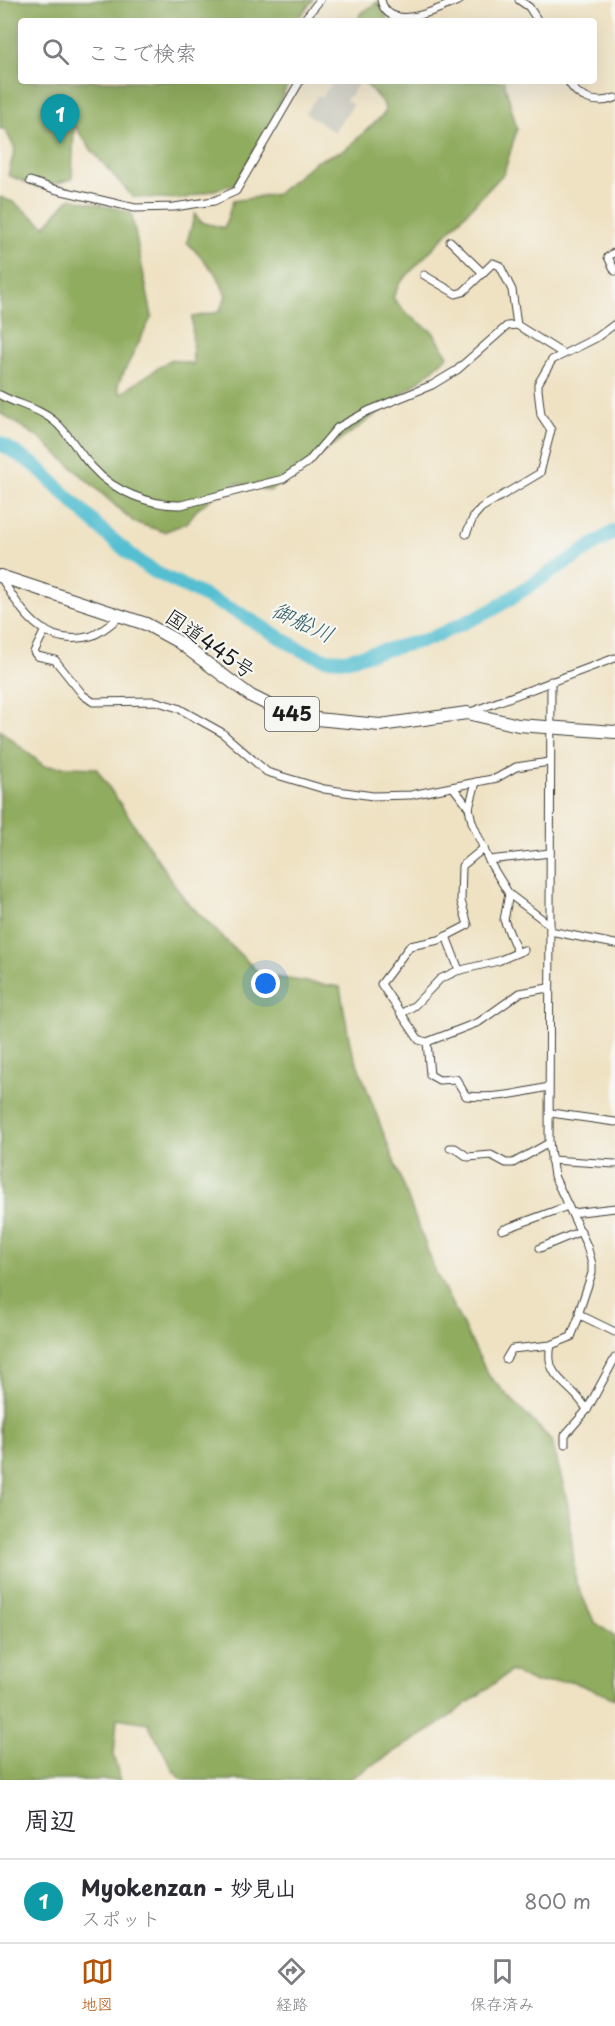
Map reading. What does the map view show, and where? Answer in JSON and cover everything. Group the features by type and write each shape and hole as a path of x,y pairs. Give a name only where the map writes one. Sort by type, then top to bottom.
{"highway":[{"name":"国道445号","path":"1,576 146,624 177,641 251,696 279,710 306,718 380,725 467,713 518,725 615,732"}],"street":[{"path":"306,18 320,0"},
{"path":"381,0 388,13 397,17 415,16 460,0"},
{"path":"519,0 529,8 536,18"},
{"path":"30,181 135,208 174,207 214,201 236,191 298,84"},
{"path":"570,84 578,94 590,100 615,98"},
{"path":"450,241 483,273"},
{"path":"615,252 608,257 615,271"},
{"path":"424,275 456,294 463,292 493,263 500,266 516,303 517,325"},
{"path":"466,534 474,516 481,508 540,473 551,430 541,415 538,384 552,360 562,353 581,346 615,324"},
{"path":"0,395 35,407 56,423 103,478 139,498 168,505 181,505 283,479 308,462 337,428 368,411 432,385 457,370 507,326 517,325 562,353"},
{"path":"1,576 24,613 53,636 91,636 122,615"},
{"path":"45,630 34,652 37,656 55,660 88,699 93,702 155,701 178,708 221,732 267,772 285,779 324,789 373,796 411,795 497,778 516,767 549,762"},
{"path":"467,713 615,658"},
{"path":"506,1359 512,1349 552,1345 571,1337 592,1273 591,1254 559,1189 550,1160 548,988 551,681"},
{"path":"469,808 476,782"},
{"path":"453,787 469,808 472,822 489,860 509,894 550,928 615,944"},
{"path":"484,848 462,866 460,901 468,925 439,940 410,946 381,982 419,1040 427,1042 479,1022 520,993 548,988"},
{"path":"489,860 550,853"},
{"path":"401,1014 425,996 432,985 459,970 498,961 520,951 504,920 509,894"},
{"path":"446,936 459,970"},
{"path":"427,1042 430,1075 439,1080 456,1078 466,1096 500,1098 548,1087"},
{"path":"551,1113 615,1122"},
{"path":"450,1148 455,1148 468,1157 491,1155 506,1163 513,1162 549,1143"},
{"path":"550,1160 615,1164"},
{"path":"502,1230 570,1209 615,1208"},
{"path":"540,1248 580,1231"},
{"path":"580,1314 615,1332"},
{"path":"552,1345 549,1366 554,1374 582,1400 587,1410"},
{"path":"565,1444 567,1432 574,1428 587,1410 615,1358"}],"shaded area":[{"path":"332,84 358,85 346,100 353,105 334,132 305,113 318,95 322,97"}],"green space":[{"path":"0,0 313,0 300,18 18,18 18,84 288,84 271,122 235,184 182,199 133,197 93,152 74,125 72,179 39,188 8,175 15,149 5,129 0,129"},
{"path":"378,2 388,18 359,18 360,14"},
{"path":"366,84 505,84 517,129 504,173 399,284 393,298 406,313 433,332 448,356 427,375 270,491 235,483 198,508 187,523 164,532 134,522 38,437 0,413 0,197 13,202 45,226 70,198 131,212 152,316 118,384 120,394 171,359 193,364 192,317 219,312 226,296 217,275 187,242 195,214 201,222 224,228 233,201 277,194 315,162 346,149 385,113 384,104"},
{"path":"0,730 44,766 96,768 185,900 261,975 340,987 350,1044 436,1273 489,1376 552,1441 568,1505 576,1583 594,1621 615,1637 615,1699 571,1681 535,1683 511,1671 437,1726 348,1780 183,1780 174,1772 148,1723 117,1718 114,1756 120,1780 0,1780"}],"waterway":[{"name":"御船川","path":"0,443 36,466 107,535 141,563 239,613 301,650 325,659 345,660 429,639 492,610 615,531"}],"place":[{"name":"Myokenzan - 妙見山","path":"60,144"}]}
